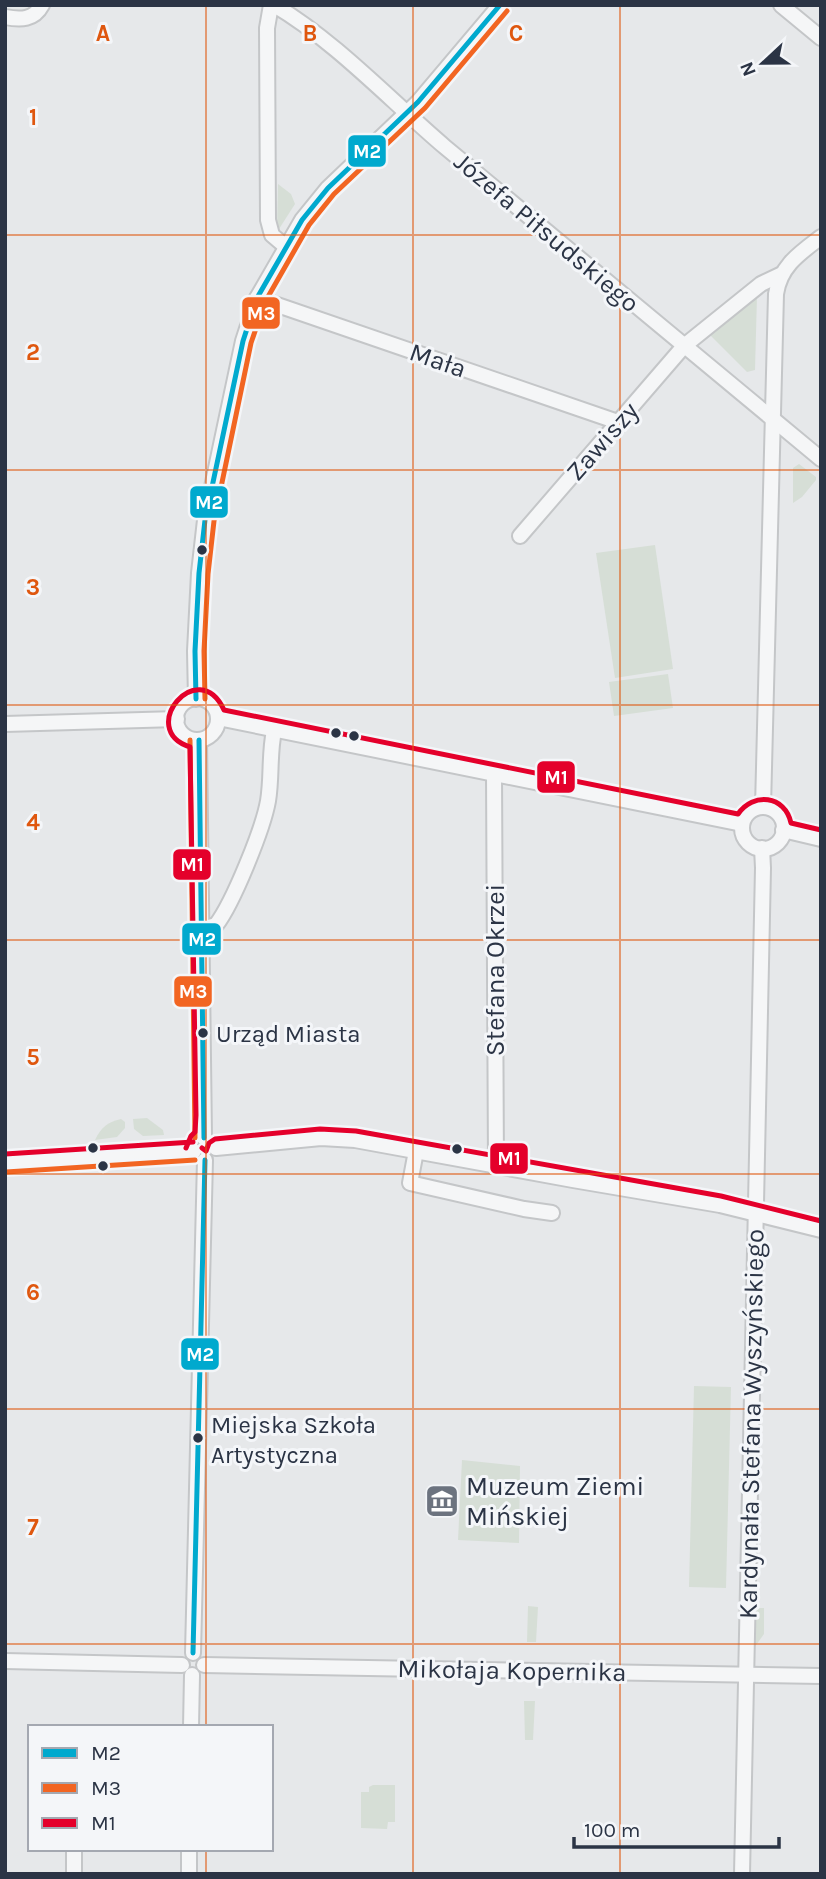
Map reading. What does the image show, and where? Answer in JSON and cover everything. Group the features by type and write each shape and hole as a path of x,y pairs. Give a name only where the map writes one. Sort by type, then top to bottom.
{"street":[{"path":"5,17 30,17 37,13 42,5"},
{"path":"272,5 267,28 268,220 272,235 285,246"},
{"name":"Józefa Piłsudskiego","path":"272,5 291,15 330,46 406,113 821,459"},
{"path":"196,699 195,651 205,520 243,341 257,298 285,246 328,188 418,102 500,5"},
{"path":"781,5 821,38"},
{"path":"763,807 776,294 782,274 797,255 821,237"},
{"name":"Zawiszy","path":"520,536 684,346 761,284 782,274"},
{"name":"Mała","path":"257,298 618,422"},
{"path":"196,699 202,699 213,706 218,718 215,730 205,739 199,740 192,740 181,733 177,719 184,704 196,699"},
{"path":"218,718 742,824"},
{"path":"5,724 177,719"},
{"path":"202,929 216,925 227,907 261,825 270,789 271,743 274,730"},
{"path":"199,740 204,1138"},
{"name":"Stefana Okrzei","path":"494,774 496,1166"},
{"path":"763,807 776,811 783,823 783,831 778,842 762,848 754,847 745,839 742,824 751,811 763,807"},
{"path":"783,831 821,839"},
{"name":"Kardynała Stefana Wyszyńskiego","path":"742,1874 762,848"},
{"path":"5,1163 199,1155 212,1158 216,1148 214,1142 204,1138 198,1141 199,1155 193,1653"},
{"path":"216,1148 259,1142 340,1138 720,1205 821,1230"},
{"path":"416,1151 410,1183 552,1213"},
{"path":"5,1661 187,1670 199,1673 204,1665 202,1658 193,1653 186,1655 187,1670 191,1725"},
{"name":"Mikołaja Kopernika","path":"204,1665 821,1676"},
{"path":"74,1851 74,1874"},
{"path":"189,1851 189,1874"}],"shaded area":[{"path":"278,184 291,194 295,204 279,229 277,228"},
{"path":"757,296 755,370 747,372 709,334"},
{"path":"799,464 816,477 816,480 802,497 793,503 793,468"},
{"path":"655,545 673,669 615,678 596,553"},
{"path":"668,674 673,708 614,716 609,682"},
{"path":"147,1118 163,1130 164,1135 143,1136 134,1129 133,1119"},
{"path":"121,1119 125,1122 125,1128 117,1137 95,1140 105,1126"},
{"path":"694,1386 731,1387 726,1588 689,1587"},
{"path":"462,1460 520,1466 519,1543 458,1540"},
{"path":"528,1606 538,1607 536,1642 527,1642"},
{"path":"756,1608 764,1608 764,1634 754,1648"},
{"path":"524,1701 535,1701 533,1740 525,1740"},
{"path":"395,1785 395,1822 388,1822 387,1829 361,1828 361,1792 369,1792 369,1787"}],"transit line":[{"name":"M2","path":"196,699 195,651 205,520 243,341 257,298 302,220 328,188 418,102 500,5"},
{"name":"M3","path":"205,699 204,651 214,521 251,343 265,302 309,225 334,194 425,108 507,11"},
{"name":"M1","path":"186,1148 195,1132 196,1115 190,747 175,738 169,726 170,713 177,701 188,693 200,690 213,695 224,710 738,814 752,802 768,800 782,807 791,823 821,830"},
{"name":"M3","path":"190,740 195,1138"},
{"name":"M2","path":"199,740 204,1138"},
{"name":"M1","path":"202,1148 206,1151 209,1143 215,1139 320,1129 356,1131 721,1196 821,1221"},
{"name":"M1","path":"5,1154 193,1142"},
{"name":"M3","path":"6,1172 195,1160"},
{"name":"M2","path":"193,1653 205,1160"}],"place":[{"name":"Urząd Miasta","path":"203,1033"},
{"name":"Miejska Szkoła Artystyczna","path":"198,1438"},
{"name":"Muzeum Ziemi Mińskiej","path":"442,1501"}]}
